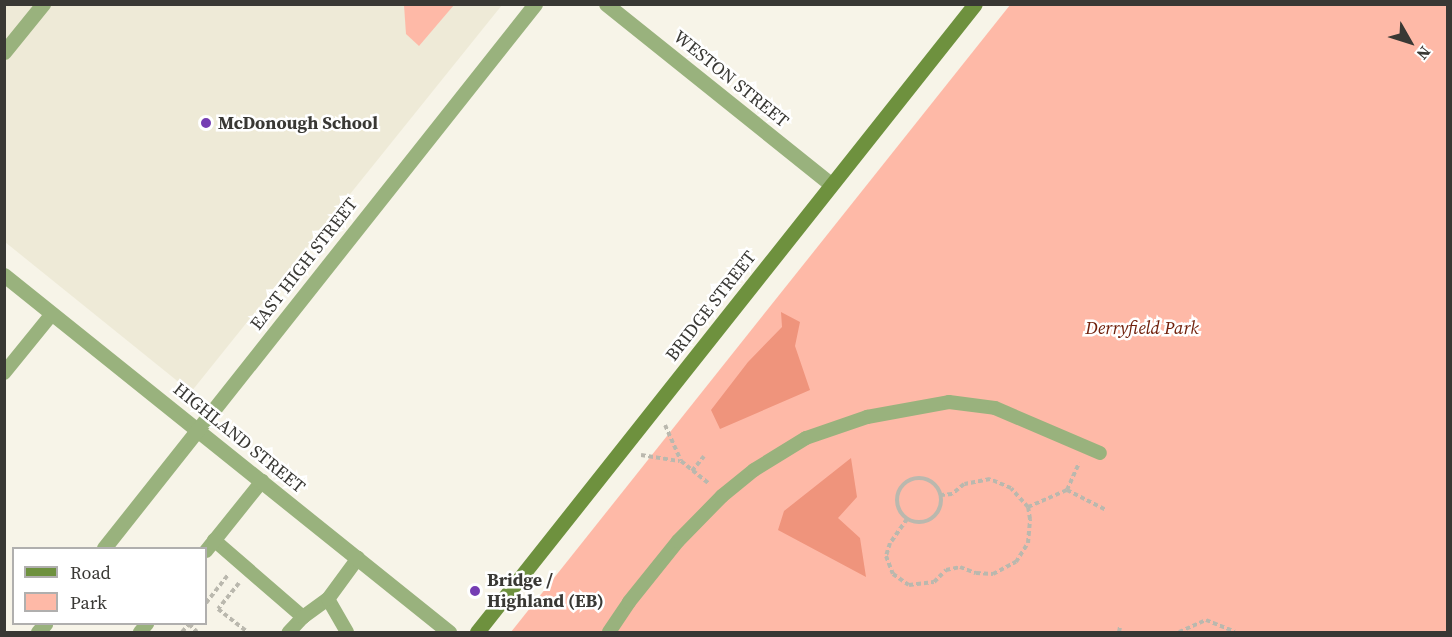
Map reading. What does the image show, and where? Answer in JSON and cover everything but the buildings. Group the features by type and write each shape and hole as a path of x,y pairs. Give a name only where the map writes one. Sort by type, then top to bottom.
{"main road":[{"name":"BRIDGE STREET","path":"477,633 975,4"}],"street":[{"path":"4,52 43,4"},
{"name":"EAST HIGH STREET","path":"106,547 535,4"},
{"name":"WESTON STREET","path":"606,4 831,184"},
{"name":"HIGHLAND STREET","path":"4,275 449,633"}],"lane":[{"path":"4,373 52,314"},
{"path":"609,633 629,602 678,541 722,496 754,470 806,438 867,417 949,402 995,408 1094,450"},
{"path":"262,481 210,546 243,566 303,617"},
{"path":"289,633 303,617 328,599 358,558"},
{"path":"328,599 347,633"}],"path":[{"path":"665,425 681,461 714,488"},
{"path":"1028,507 1066,490 1094,450"},
{"path":"641,455 681,461"},
{"path":"692,471 704,456"},
{"path":"928,479 938,488 941,495 940,509 929,520 914,522 907,519 898,507 898,492 907,481 928,479"},
{"path":"907,519 890,543 886,556 893,574 909,585 934,582 946,570 960,567 976,573 993,574 1016,562 1028,543 1030,519 1028,507 1011,488 990,479 964,484 952,494 941,495"},
{"path":"1066,490 1106,510"},
{"path":"207,602 243,566"},
{"path":"243,566 218,609 246,631"},
{"path":"1179,633 1206,620 1235,633"},
{"path":"1119,633 1120,627"}],"shaded area":[{"name":"McDonough School","path":"4,5 502,5 191,392 5,242"},
{"path":"781,312 800,322 795,346 810,390 720,429 711,410 748,362 782,327"},
{"path":"851,458 857,497 838,518 860,538 866,577 778,530 784,511"}],"green space":[{"path":"404,4 454,5 419,46 406,34"},
{"name":"Derryfield Park","path":"1010,5 1447,5 1447,632 511,632"}],"place":[{"name":"McDonough School","path":"206,123"},
{"name":"Bridge / Highland (EB)","path":"475,591"}]}
